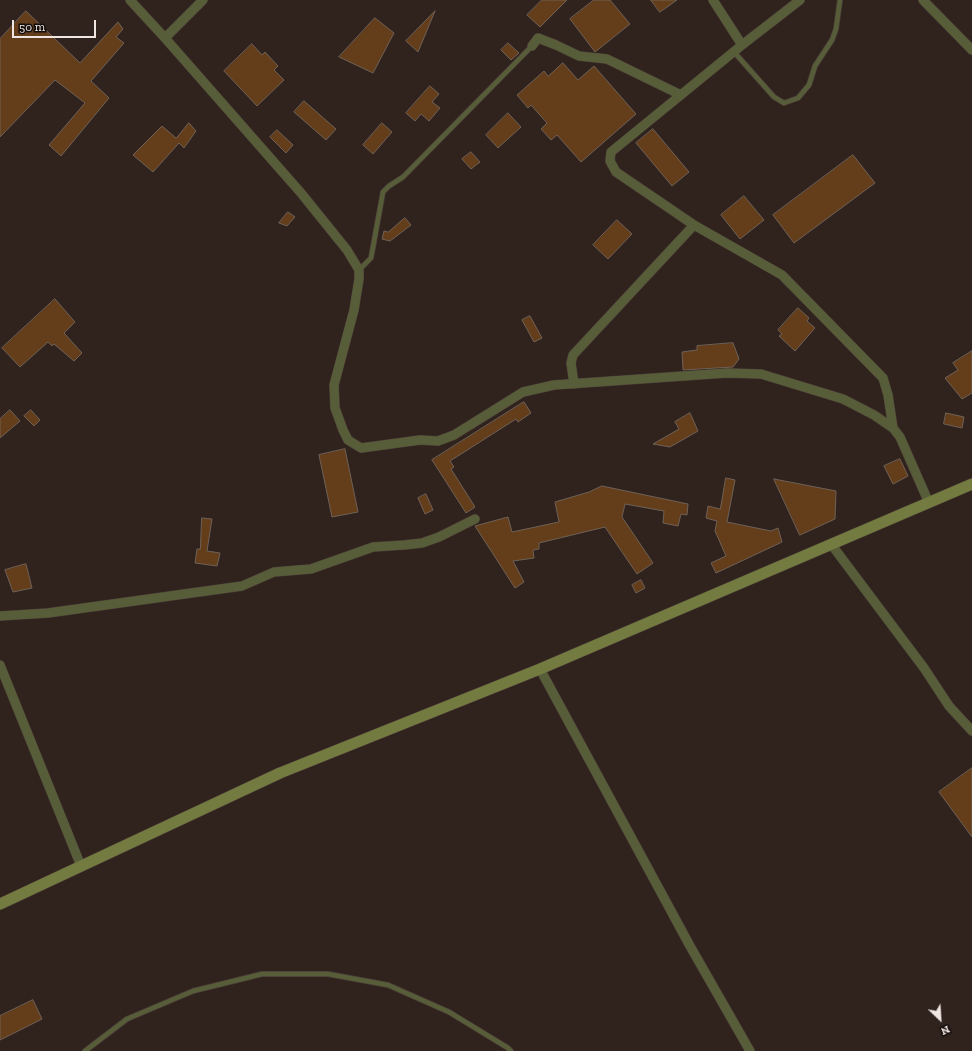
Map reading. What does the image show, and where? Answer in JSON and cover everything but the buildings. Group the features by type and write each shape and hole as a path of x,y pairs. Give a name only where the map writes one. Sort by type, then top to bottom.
{"main road":[{"path":"0,904 280,773 540,669 972,484"}],"street":[{"path":"130,0 301,193 347,250 359,270 354,310 334,385 335,408 348,440 361,448 420,440 438,441 454,435 523,392 554,385 727,372 761,374 843,400 874,415 893,428 900,437 917,472 929,503"},
{"path":"165,38 203,0"},
{"path":"713,0 742,45"},
{"path":"800,0 742,45 611,152 610,161 616,172 694,225 782,275 883,378 888,395 893,428"},
{"path":"923,0 972,50"},
{"path":"532,46 538,38 579,56 607,59 681,95"},
{"path":"574,384 571,363 573,355 694,225"},
{"path":"0,616 48,613 242,586 274,572 311,569 373,547 422,542 439,537 475,519"},
{"path":"831,544 924,668 949,706 972,731"},
{"path":"0,664 81,866"},
{"path":"540,669 687,939 750,1051"}],"lane":[{"path":"734,52 774,96 784,103 798,98 809,85 815,66 832,40 836,28 840,0"},
{"path":"359,270 370,258 383,192 403,177 532,46"},
{"path":"85,1051 127,1019 193,991 262,974 328,974 388,984 449,1012 508,1048 510,1051"}]}
